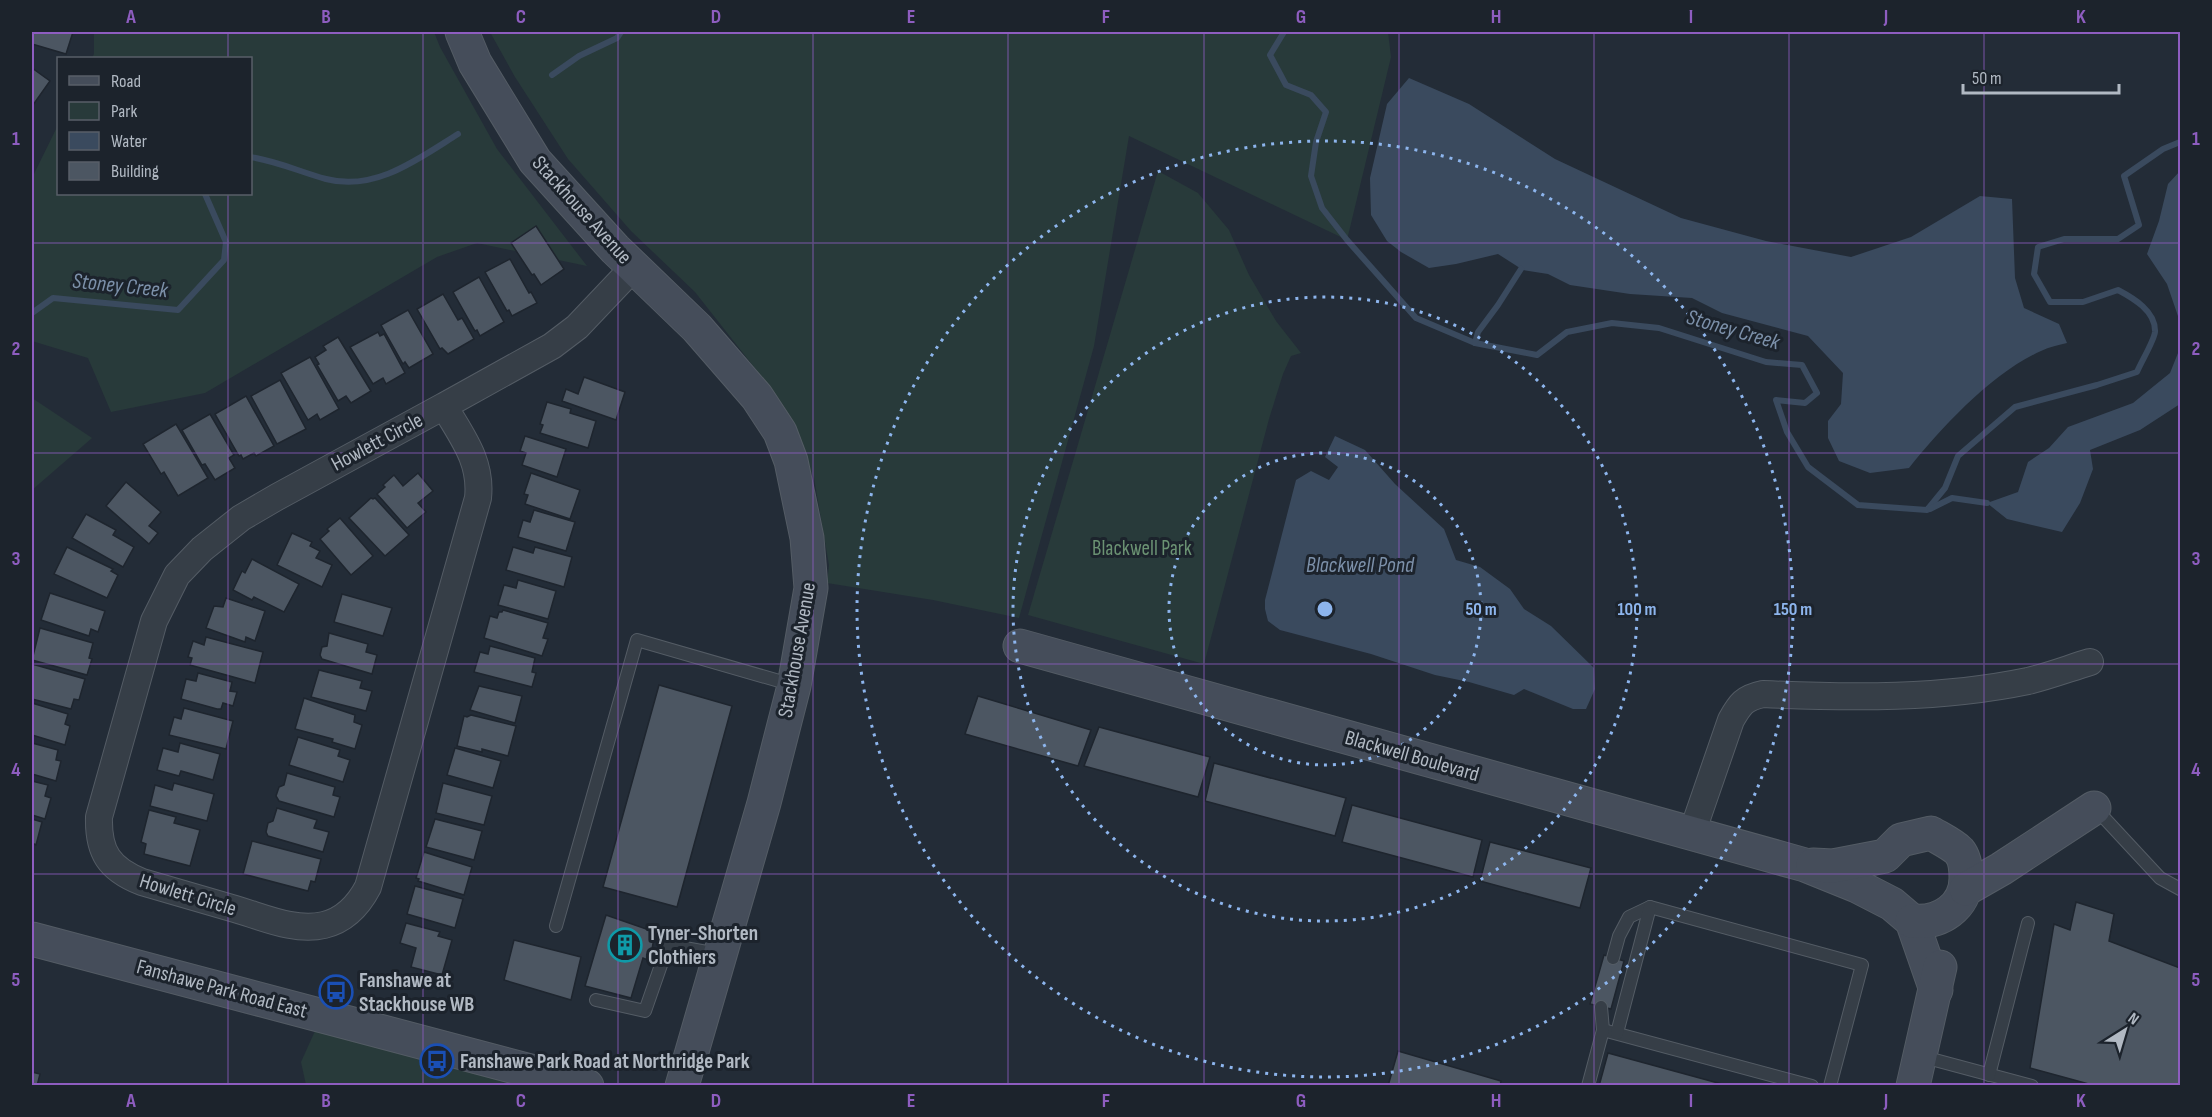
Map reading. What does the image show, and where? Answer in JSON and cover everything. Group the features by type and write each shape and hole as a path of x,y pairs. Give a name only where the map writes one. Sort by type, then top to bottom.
{"street":[{"name":"Stackhouse Avenue","path":"462,32 475,63 535,161 633,268 697,328 757,397 780,432 791,461 807,538 811,588 794,686 764,803 682,1086"},
{"name":"Howlett Circle","path":"444,406 476,462 479,474 478,498 368,887 361,901 351,912 338,920 324,925 294,926 126,876 113,865 103,851 99,834 99,817 154,621 162,600 177,575 202,549 242,518 552,346 577,327 633,268"},
{"name":"Blackwell Boulevard","path":"1020,646 1805,865 1857,886 1902,913"},
{"path":"1692,833 1731,720 1738,708 1749,697 1763,694 1881,697 1944,693 2030,680 2090,662"},
{"path":"1966,889 2094,808"},
{"name":"Blackwell Boulevard","path":"1805,865 1833,866 1885,856 1901,840 1931,833 1959,851 2013,860"},
{"path":"1902,913 1922,922 1944,916 1959,904 1966,889 1966,866 1959,851"},
{"path":"1885,856 1880,877 1902,913 1936,990"},
{"path":"1916,1071 1943,952 1944,916"},
{"name":"Fanshawe Park Road East","path":"32,939 587,1086"}],"lane":[{"path":"556,926 637,640 794,686"},
{"path":"2094,808 2160,878 2181,888"},
{"path":"1617,1033 1650,907"},
{"path":"1614,958 1619,936 1629,917 1650,907 1862,965 1830,1086"},
{"path":"1989,1075 2028,923"},
{"path":"596,1000 645,1011 668,945 721,954"},
{"path":"1588,1086 1603,1030 1600,1006"},
{"path":"1603,1030 1812,1086"},
{"path":"1916,1071 1989,1075 2032,1086"}],"green space":[{"path":"94,32 434,32 440,47 497,149 587,266 477,243 437,257 205,393 111,412 88,358 32,341 32,178 57,127 57,195 252,195 252,57 92,57"},
{"path":"490,32 1388,32 1391,57 1347,240 1129,136 1094,346 1019,618 933,600 827,583 829,565 814,478 772,390 695,292 631,231 568,159 515,77"},
{"name":"Blackwell Park","path":"1158,171 1198,193 1229,230 1249,275 1276,321 1301,353 1291,356 1283,374 1204,664 1028,615"},
{"path":"32,398 92,438 32,490"},
{"path":"315,1031 519,1085 306,1085 301,1062"}],"water":[{"path":"1409,78 1469,104 1555,159 1681,218 1766,241 1851,257 1911,237 1980,196 2012,199 2015,278 2024,308 2059,324 2067,343 2044,350 2023,361 1986,387 1952,419 1909,468 1870,473 1839,461 1828,438 1828,421 1841,404 1843,373 1808,336 1722,313 1692,298 1630,294 1570,285 1548,274 1523,270 1498,254 1429,268 1387,241 1371,215 1370,178 1387,104"},
{"path":"2180,171 2180,322 2167,284 2147,254 2159,221 2168,184"},
{"path":"2180,348 2180,404 2140,430 2090,450 2093,469 2080,503 2062,532 2007,519 1987,503 2018,492 2028,462 2049,448 2068,427 2133,403 2170,373"},
{"name":"Blackwell Pond","path":"1335,436 1365,450 1395,484 1444,529 1456,560 1480,567 1510,589 1524,609 1551,626 1594,668 1595,689 1586,709 1573,709 1524,689 1514,695 1435,675 1371,654 1280,630 1268,621 1265,600 1296,480 1311,471 1329,480 1338,467 1325,457"}],"building":[{"path":"32,32 73,32 66,54 32,44"},
{"path":"32,68 50,81 33,105 32,103"},
{"path":"536,226 564,269 541,285 511,243"},
{"path":"510,259 537,303 512,316 485,272"},
{"path":"479,277 504,322 480,336 453,292"},
{"path":"443,294 458,320 462,318 474,339 448,354 442,348 440,349 417,309"},
{"path":"408,310 433,354 409,368 405,362 403,364 381,325"},
{"path":"378,332 380,336 384,334 405,373 386,384 383,378 373,384 350,347"},
{"path":"338,337 371,391 351,403 346,396 338,401 317,365 319,364 315,357 326,350 323,346"},
{"path":"310,357 339,409 320,420 317,414 308,420 281,373"},
{"path":"584,377 625,392 616,420 562,401 566,389 578,394"},
{"path":"280,380 306,429 277,444 251,396"},
{"path":"246,396 274,446 256,456 254,453 243,459 241,455 239,456 215,414"},
{"path":"547,402 571,409 570,413 596,421 588,448 540,433 543,425 540,424"},
{"path":"210,414 234,455 229,458 235,468 215,480 205,464 202,465 182,430"},
{"path":"176,424 208,478 178,496 164,472 161,474 143,444"},
{"path":"525,436 566,449 557,477 522,465 526,453 520,451"},
{"path":"418,473 433,491 418,503 426,512 407,528 377,494 394,475 403,486"},
{"path":"531,473 580,490 570,519 525,504 528,495 524,494"},
{"path":"126,482 161,512 149,526 158,533 149,544 106,506"},
{"path":"371,498 375,498 409,535 385,556 349,518"},
{"path":"534,510 575,522 566,551 518,537 523,520 530,522"},
{"path":"86,514 116,530 113,535 134,547 123,567 72,538"},
{"path":"340,518 373,556 351,575 320,539 329,531 327,529"},
{"path":"292,533 312,542 310,546 320,551 316,558 332,565 322,587 277,565"},
{"path":"67,547 113,569 111,571 118,575 107,598 54,574"},
{"path":"513,547 533,553 535,547 572,557 564,587 506,570"},
{"path":"252,559 299,584 284,612 254,597 252,600 233,590 242,571 245,573"},
{"path":"518,580 556,591 548,619 498,605 504,585 516,588"},
{"path":"50,593 105,611 98,632 91,629 89,636 41,620"},
{"path":"342,594 392,608 383,636 334,622"},
{"path":"226,598 265,611 255,641 246,637 245,642 206,628 214,606 223,607"},
{"path":"503,610 548,623 543,638 548,639 542,656 484,638 490,616 497,618 499,612"},
{"path":"40,628 93,643 89,658 92,659 87,675 32,660"},
{"path":"329,633 368,644 366,652 377,655 372,674 322,659 320,655 322,647 327,646"},
{"path":"206,637 263,652 255,683 190,665 192,658 188,657 193,641 204,645"},
{"path":"490,646 535,658 532,672 536,673 532,687 474,672 480,652 488,654"},
{"path":"32,664 85,679 79,700 74,699 71,709 32,699"},
{"path":"319,670 362,681 360,688 372,691 366,711 311,697"},
{"path":"198,673 232,682 230,691 237,692 233,706 223,703 221,709 217,709 181,699 186,679 196,681"},
{"path":"659,685 732,706 677,907 603,887"},
{"path":"479,686 522,696 515,723 470,710"},
{"path":"978,696 1091,730 1078,766 965,734"},
{"path":"304,698 355,715 354,722 362,725 355,749 332,742 333,739 295,729"},
{"path":"32,703 68,714 65,724 70,726 65,745 32,735"},
{"path":"184,708 233,721 226,749 169,735 174,717 181,719"},
{"path":"471,715 516,726 508,756 482,749 482,752 457,746 464,716"},
{"path":"1099,727 1210,757 1198,797 1084,766"},
{"path":"298,737 340,750 338,756 350,760 343,782 289,765"},
{"path":"32,743 58,750 56,760 61,761 56,781 32,774"},
{"path":"180,743 220,754 213,780 181,771 179,776 157,770 163,748 178,752"},
{"path":"455,748 501,761 493,788 447,775"},
{"path":"1214,763 1346,798 1335,836 1205,801"},
{"path":"287,773 335,787 333,795 340,797 334,817 279,801 276,796 279,787 284,785"},
{"path":"32,781 48,785 45,796 51,798 45,819 32,815"},
{"path":"174,783 214,794 207,821 150,806 155,785 172,790"},
{"path":"443,783 492,796 484,825 436,813"},
{"path":"1352,805 1482,840 1473,877 1342,842"},
{"path":"277,808 317,820 314,828 329,832 323,852 268,836 266,832 268,823 273,821"},
{"path":"149,810 176,817 174,823 200,830 190,866 144,854 146,844 141,842"},
{"path":"32,819 42,822 36,845 32,843"},
{"path":"435,819 482,831 474,860 426,847"},
{"path":"252,841 321,859 315,882 311,881 308,891 243,874"},
{"path":"1490,842 1591,868 1580,908 1480,881"},
{"path":"424,852 472,867 464,895 418,881 419,879 416,878"},
{"path":"415,886 463,899 455,928 407,914"},
{"path":"2076,902 2114,914 2109,941 2180,968 2180,1086 2096,1086 2030,1068 2054,924 2070,930"},
{"name":"Tyner-Shorten Clothiers","path":"606,915 655,932 650,961 643,958 631,998 585,986"},
{"path":"406,923 440,932 438,936 452,940 442,975 411,967 416,948 400,943"},
{"path":"514,940 581,957 571,1000 504,980"},
{"path":"1604,955 1624,961 1611,1009 1590,1004"},
{"path":"1398,1051 1501,1081 1500,1086 1388,1086"},
{"path":"1608,1053 1729,1086 1599,1086"},
{"path":"32,1072 40,1074 37,1086 32,1086"}],"waterway":[{"name":"Stoney Creek","path":"552,75 579,56 617,38 621,32"},
{"name":"Stoney Creek","path":"1284,32 1270,55 1286,85 1311,95 1326,112 1316,142 1311,176 1322,208 1416,318 1475,343 1537,355 1567,332 1612,323 1659,328 1766,362 1802,365 1817,393 1805,403 1776,400 1787,432 1808,467 1858,505 1927,510 1945,488 1958,456 2015,407 2137,372 2155,332 2148,312 2137,301 2118,290 2083,302 2050,302 2034,274 2038,247 2064,239 2118,239 2139,225 2124,176 2163,149 2180,142"},
{"name":"Stoney Creek","path":"252,157 326,179 344,182 362,181 379,177 412,163 458,134"},
{"name":"Stoney Creek","path":"32,313 53,298 178,310 224,260 226,242 205,195"},
{"path":"1475,343 1478,332 1521,269"},
{"path":"1930,509 1952,498 1987,503"}],"place":[{"name":"Tyner-Shorten Clothiers","path":"625,945"},
{"name":"Fanshawe at Stackhouse WB","path":"336,992"},
{"name":"Fanshawe Park Road at Northridge Park","path":"437,1061"}]}
